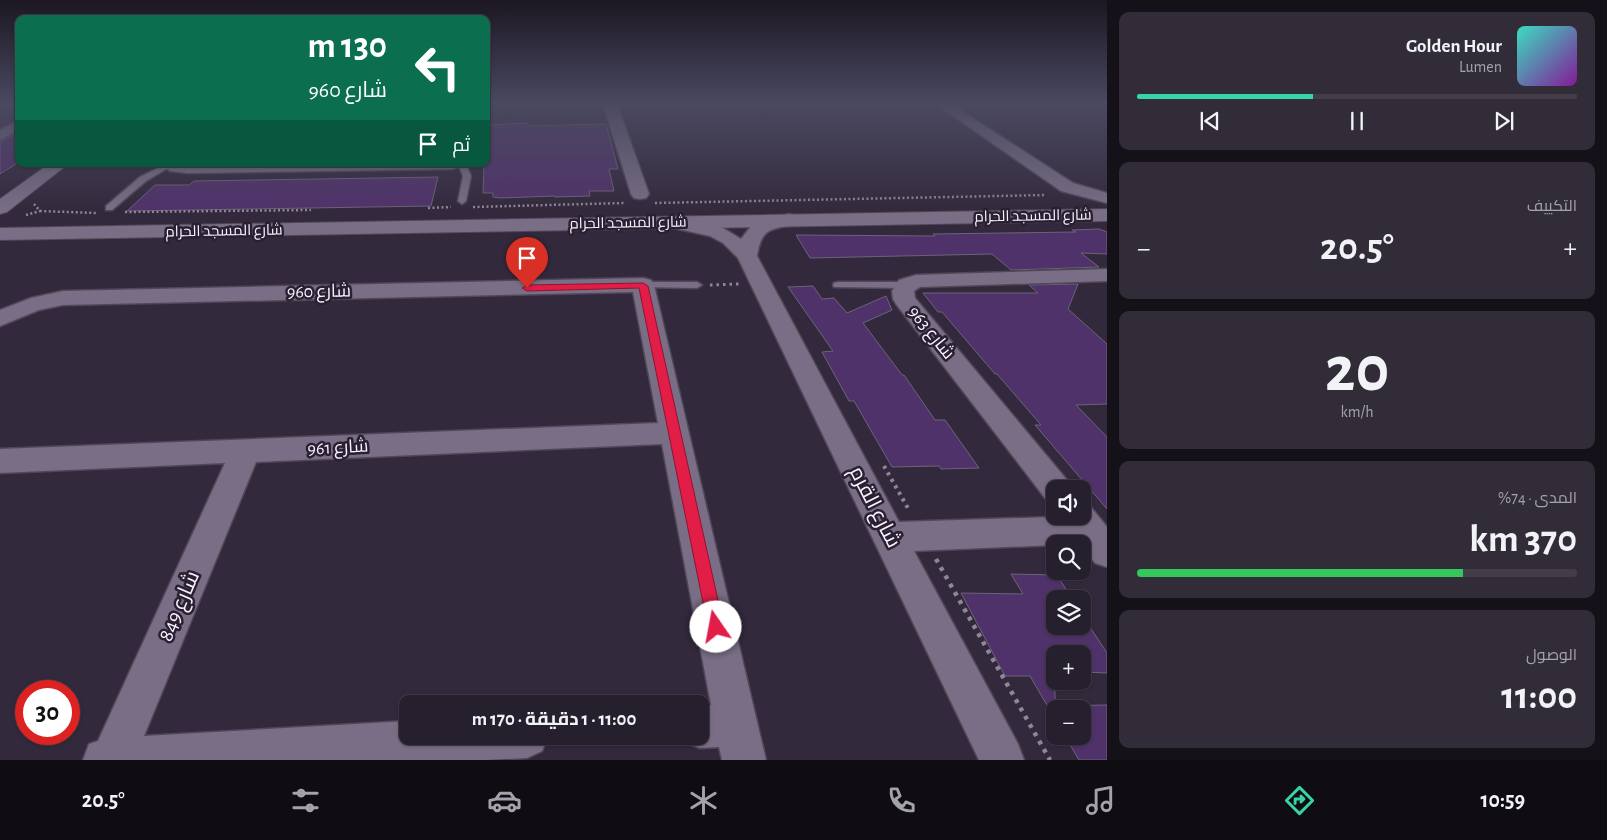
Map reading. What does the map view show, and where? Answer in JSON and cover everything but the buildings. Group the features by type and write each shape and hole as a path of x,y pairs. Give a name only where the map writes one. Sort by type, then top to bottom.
{"street":[{"path":"621,139 641,200"},
{"path":"990,139 1065,195 1107,198"},
{"path":"0,192 38,167"},
{"path":"0,200 47,167"},
{"path":"0,208 32,210 58,167"},
{"path":"183,167 230,167"},
{"name":"شارع المسجد الحرام","path":"0,222 32,210 1065,195 1107,204"},
{"name":"شارع المسجد الحرام","path":"0,234 1107,215"},
{"path":"745,270 750,238 756,230 789,220"},
{"name":"شارع القرم","path":"676,223 716,232 730,239 745,270 891,537 1002,760"},
{"path":"0,242 33,234"},
{"path":"1097,275 1107,292"},
{"name":"شارع 963","path":"1049,480 904,299 903,292 907,285 916,281 1097,275"},
{"path":"643,286 675,433 727,737"},
{"name":"شارع 960","path":"0,319 20,308 41,301 63,298 643,286"},
{"name":"شارع 961","path":"0,461 675,433"},
{"name":"شارع 849","path":"112,760 245,452"},
{"path":"891,537 1091,532"},
{"path":"105,760 399,743"}],"lane":[{"path":"107,210 143,179 164,167"},
{"path":"462,205 467,176 463,167"},
{"path":"643,286 697,285"},
{"path":"838,285 907,285"}],"path":[{"path":"428,208 462,205 641,200 1038,196 1047,195 1053,191 1065,195"},
{"path":"32,210 61,214 107,210"},
{"path":"124,212 320,210"},
{"path":"697,285 745,270"},
{"path":"880,460 1050,760"}],"route":[{"path":"527,288 643,286 716,627"}]}
